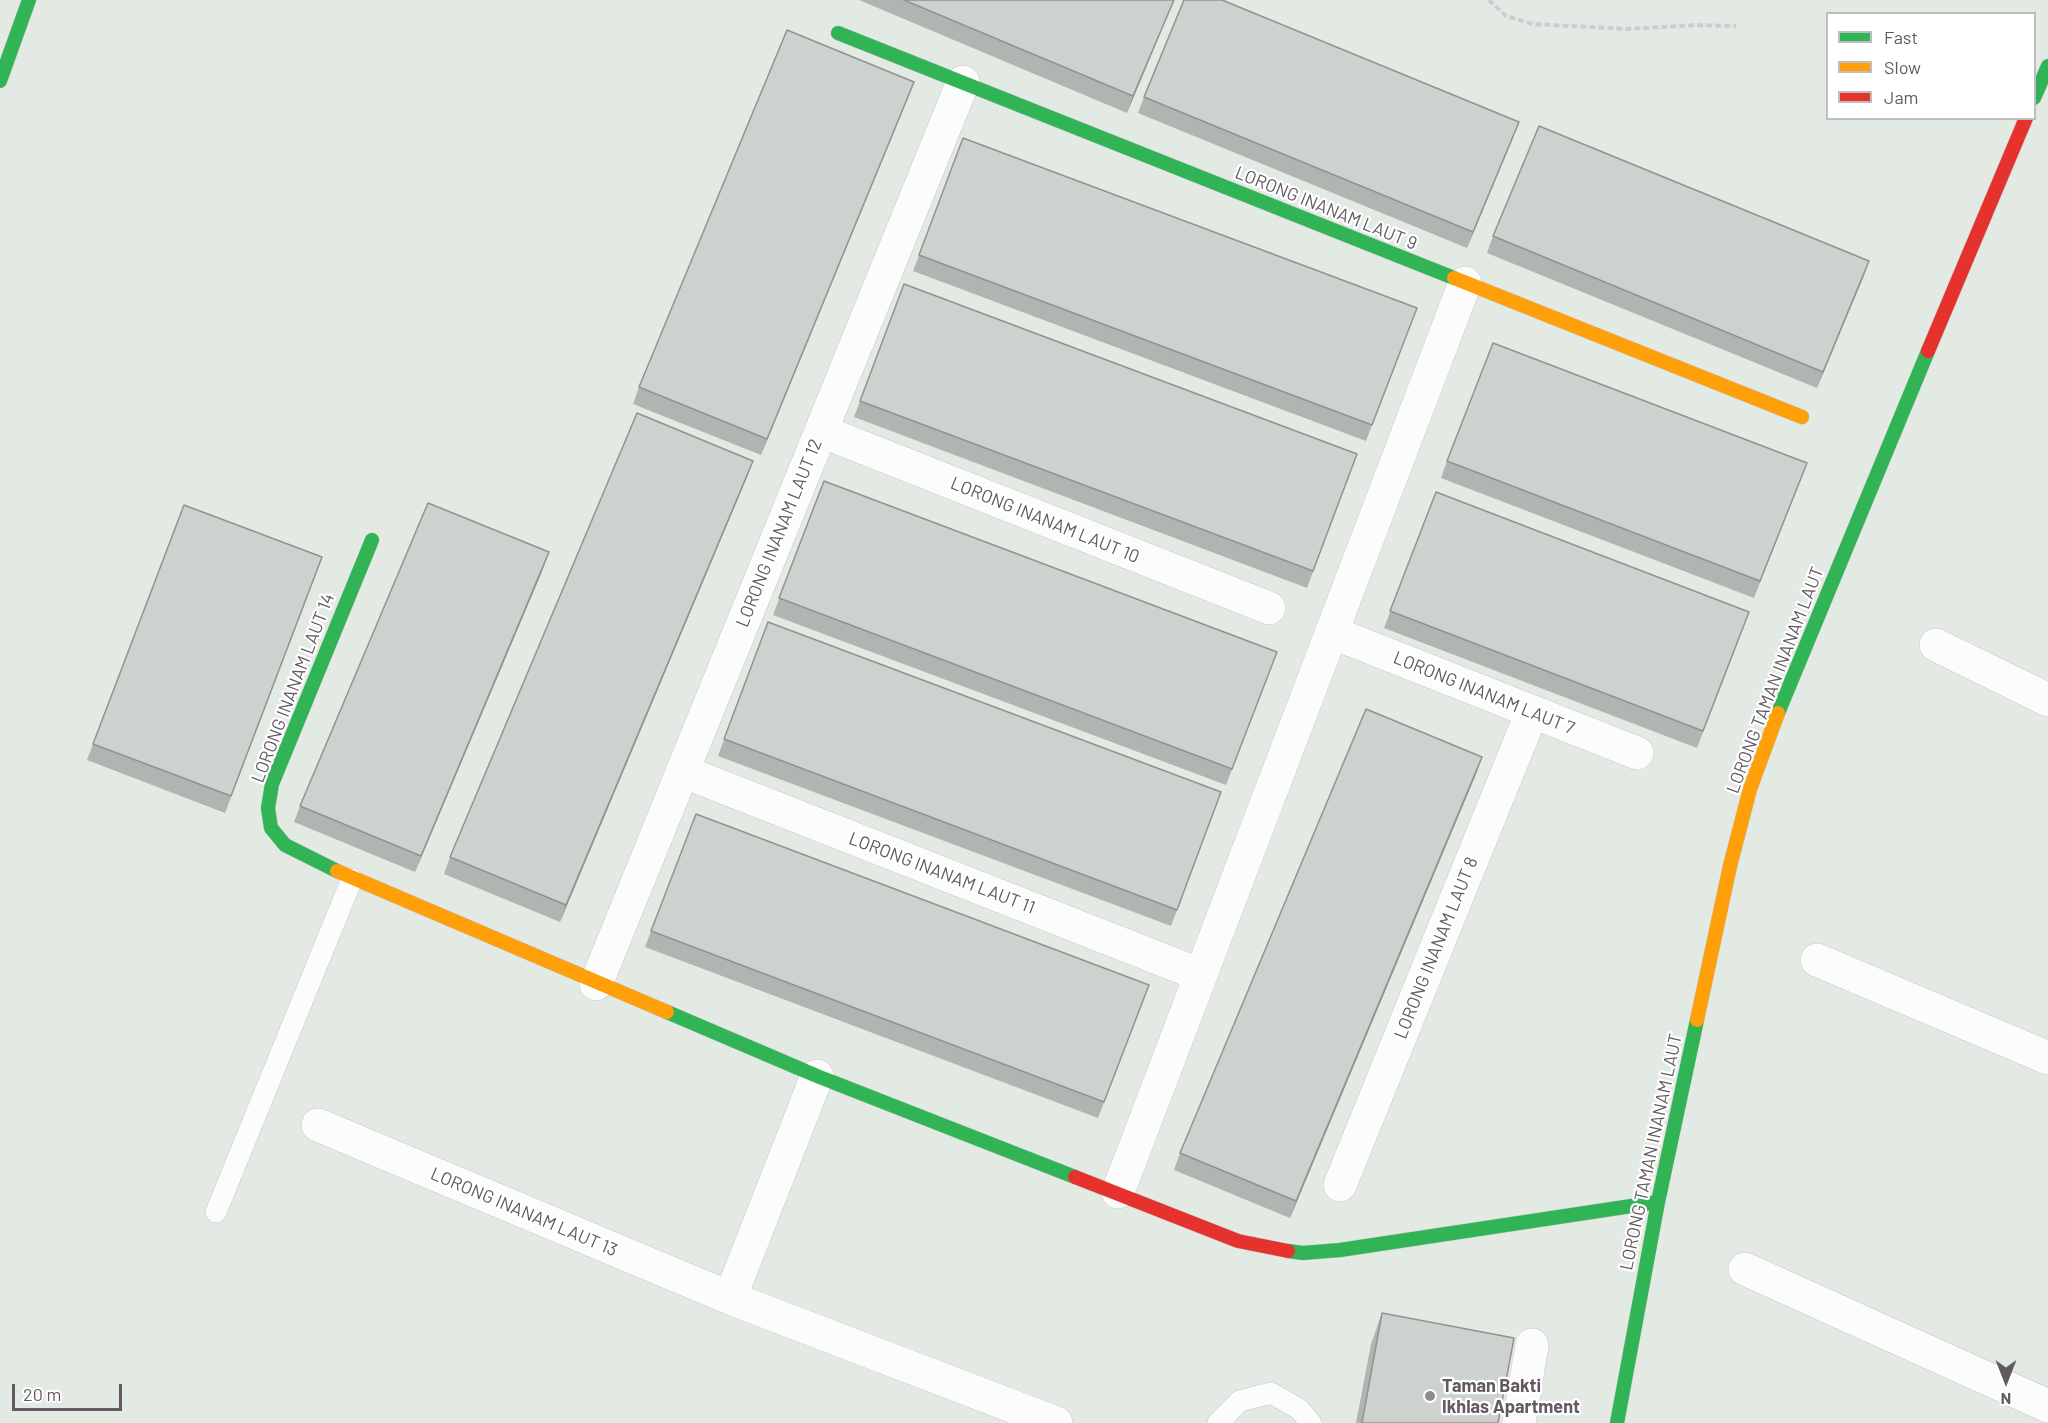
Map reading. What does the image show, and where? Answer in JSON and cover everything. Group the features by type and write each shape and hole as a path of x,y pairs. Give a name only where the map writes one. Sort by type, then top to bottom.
{"main road":[{"path":"0,81 29,0"},
{"name":"LORONG INANAM LAUT 9","path":"838,33 1802,417"},
{"path":"2036,93 2048,66"},
{"name":"LORONG TAMAN INANAM LAUT","path":"1617,1423 1658,1202 1730,866 1750,789 1790,679 2025,120"},
{"name":"LORONG INANAM LAUT 14","path":"372,540 272,784 268,808 271,828 285,845 352,879 817,1076 1118,1192 1238,1241 1269,1249 1303,1253 1352,1249 1658,1202"}],"street":[{"name":"LORONG INANAM LAUT 12","path":"596,984 963,82"},
{"path":"1118,1192 1465,282"},
{"name":"LORONG INANAM LAUT 10","path":"821,431 1269,608"},
{"name":"LORONG INANAM LAUT 7","path":"1331,632 1637,753"},
{"path":"1936,645 2048,700"},
{"name":"LORONG INANAM LAUT 8","path":"1340,1185 1532,712"},
{"name":"LORONG INANAM LAUT 11","path":"682,771 1201,975"},
{"path":"1817,960 2048,1058"},
{"path":"730,1298 817,1076"},
{"name":"LORONG INANAM LAUT 13","path":"318,1125 730,1298 1056,1423"},
{"path":"1745,1269 2048,1406"},
{"path":"1519,1423 1532,1345"}],"lane":[{"path":"216,1212 352,879"},
{"path":"1218,1423 1240,1401 1271,1394 1299,1409 1311,1423"}],"path":[{"path":"1490,0 1506,16 1533,24 1626,29 1696,25 1736,26"}],"building":[{"path":"904,0 1174,0 1133,96"},
{"path":"1184,0 1222,0 1519,122 1473,232 1144,97"},
{"path":"787,30 914,82 767,439 639,387"},
{"path":"1539,126 1869,261 1823,372 1493,236"},
{"path":"963,138 1417,308 1372,425 919,255"},
{"path":"904,284 1357,454 1313,571 860,401"},
{"path":"1493,343 1807,463 1760,581 1447,461"},
{"path":"637,413 753,461 566,905 450,857"},
{"path":"824,481 1277,652 1232,769 779,598"},
{"path":"1436,492 1749,612 1703,731 1390,611"},
{"path":"428,503 549,552 421,856 300,806"},
{"path":"184,505 322,557 231,796 93,744"},
{"path":"768,622 1221,792 1177,910 724,739"},
{"path":"1366,709 1482,757 1296,1201 1180,1153"},
{"path":"696,814 1149,985 1104,1102 651,931"},
{"name":"Taman Bakti Ikhlas Apartment","path":"1382,1313 1514,1338 1498,1423 1362,1423"}],"traffic: fast":[{"path":"0,81 29,0"},
{"path":"838,33 1454,278"},
{"path":"2036,93 2048,66"},
{"path":"1778,713 1928,351"},
{"path":"337,871 285,845 271,828 268,808 272,784 372,540"},
{"path":"667,1012 817,1076 1075,1177"},
{"path":"1617,1423 1658,1202 1697,1020"},
{"path":"1288,1251 1303,1253 1340,1250 1658,1202"}],"traffic: slow":[{"path":"1454,278 1802,417"},
{"path":"1697,1020 1730,866 1750,789 1778,713"},
{"path":"337,871 667,1012"}],"traffic: jam":[{"path":"1928,351 2025,120"},
{"path":"1075,1177 1238,1241 1288,1251"}],"place":[{"name":"Taman Bakti Ikhlas Apartment","path":"1430,1396"}]}
